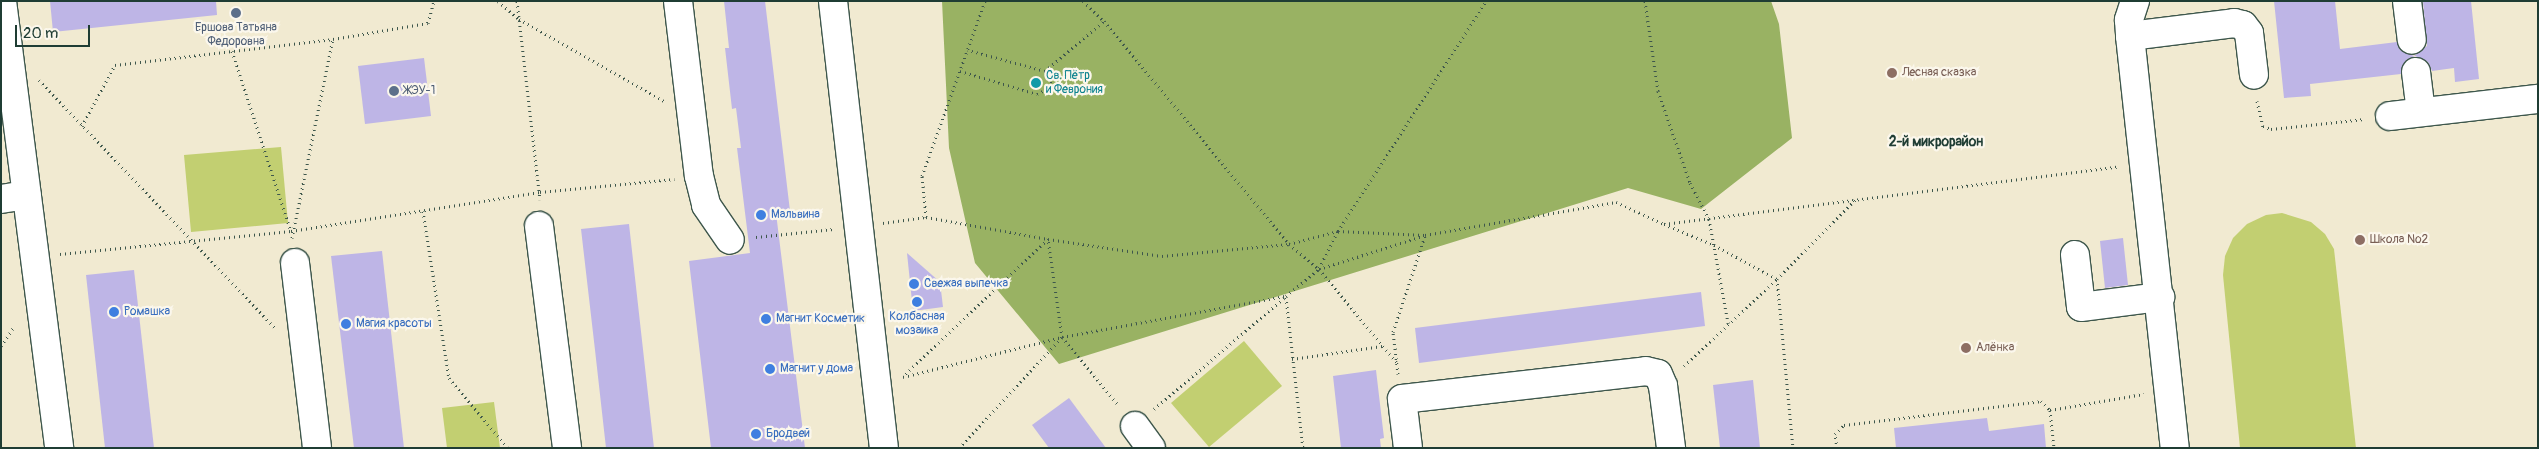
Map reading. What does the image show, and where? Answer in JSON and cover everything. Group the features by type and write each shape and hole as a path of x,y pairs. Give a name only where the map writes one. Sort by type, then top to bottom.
{"street":[{"path":"2,1 14,197 59,448"},
{"path":"678,1 699,176 706,205 730,240"},
{"path":"833,1 884,448"},
{"path":"2134,1 2129,20 2130,36 2160,297 2174,448"},
{"path":"2407,1 2412,40"},
{"path":"2130,36 2234,23 2244,25 2249,33 2254,75"},
{"path":"2416,72 2421,112"},
{"path":"2390,116 2538,99"},
{"path":"539,226 566,448"},
{"path":"2075,255 2081,307 2160,297"},
{"path":"295,263 317,448"},
{"path":"1408,448 1402,399 1646,371 1658,374 1664,386 1672,448"},
{"path":"1135,426 1151,448"}],"path":[{"path":"82,126 115,65 333,39 428,23 434,1"},
{"path":"498,1 519,19 692,117"},
{"path":"517,1 540,192 539,226"},
{"path":"926,217 922,176 985,1"},
{"path":"1082,1 1104,21 1290,244 1318,269 1397,363 1392,332 1425,235"},
{"path":"1048,239 1062,337 1135,426 1318,269 1338,231 1486,1"},
{"path":"1645,1 1658,91 1690,183 1709,219 1728,323"},
{"path":"1046,71 1104,21"},
{"path":"291,232 333,39"},
{"path":"960,71 1038,94 1050,87 1050,78 1046,71 968,50"},
{"path":"232,51 291,232 295,263"},
{"path":"2254,75 2259,117 2263,126 2271,130 2390,116"},
{"path":"54,97 279,332"},
{"path":"1664,224 1857,197 2124,166"},
{"path":"77,253 192,240 291,232 540,192 699,176"},
{"path":"1664,386 1728,323 1777,279 1857,197"},
{"path":"1318,269 1425,235 1616,202 1714,245 1777,279"},
{"path":"423,211 448,378 508,448"},
{"path":"880,223 926,217 1048,239 1162,256 1290,244 1338,231 1425,235"},
{"path":"730,240 834,229"},
{"path":"1048,239 902,377 1062,337 1286,296"},
{"path":"1777,279 1794,448"},
{"path":"1286,296 1303,448"},
{"path":"1,346 14,327"},
{"path":"959,448 1062,337"},
{"path":"1292,360 1382,346"},
{"path":"2050,410 2169,390"},
{"path":"1837,448 1835,434 1844,425 2042,401 2050,410 2054,448"}],"green space":[{"path":"942,1 1771,1 1779,24 1792,138 1701,209 1628,188 1059,364 975,263 949,148"},
{"path":"281,147 288,223 191,232 184,155"},
{"path":"2282,213 2311,222 2325,234 2334,249 2356,448 2240,448 2223,275 2225,256 2233,238 2247,224 2266,215"},
{"path":"1244,341 1282,386 1209,447 1171,403"},
{"path":"494,402 500,448 447,448 442,408"}],"building":[{"path":"50,1 216,1 217,15 53,32"},
{"path":"724,1 765,1 790,211 776,213 805,448 711,448 689,261 750,253 737,148 741,148 736,108 732,109 725,48 729,48"},
{"path":"2274,1 2335,1 2340,49 2397,42 2400,50 2414,56 2427,46 2423,1 2471,1 2479,79 2455,82 2454,68 2432,71 2428,62 2415,56 2406,60 2401,74 2310,84 2311,96 2284,98"},
{"name":"ЖЭУ-1","path":"424,58 431,116 365,124 358,66"},
{"path":"629,224 654,448 606,448 581,229"},
{"path":"2123,238 2128,285 2105,288 2100,241"},
{"path":"382,251 404,448 354,448 331,256"},
{"path":"907,253 940,282 943,307 913,311"},
{"path":"134,270 154,448 105,448 86,275"},
{"path":"1701,292 1705,326 1419,363 1415,328"},
{"path":"1376,370 1384,438 1380,439 1381,448 1341,448 1333,376"},
{"path":"1753,380 1760,448 1720,448 1713,385"},
{"path":"1069,398 1106,448 1049,448 1032,425"},
{"path":"1987,418 1989,431 2044,424 2046,448 1896,448 1894,428"}],"place":[{"name":"Ершова Татьяна Федоровна","path":"236,13"},
{"name":"Лесная сказка","path":"1892,73"},
{"name":"Св. Пётр и Феврония","path":"1036,83"},
{"name":"ЖЭУ-1","path":"394,91"},
{"name":"Мальвина","path":"761,215"},
{"name":"Школа №2","path":"2360,240"},
{"name":"Свежая выпечка","path":"914,284"},
{"name":"Колбасная мозаика","path":"917,302"},
{"name":"Ромашка","path":"114,312"},
{"name":"Магнит Косметик","path":"766,319"},
{"name":"Магия красоты","path":"346,324"},
{"name":"Алёнка","path":"1966,348"},
{"name":"Магнит у дома","path":"770,369"},
{"name":"Бродвей","path":"756,434"}],"district":[{"name":"2-й микрорайон","path":"1936,142"}]}
